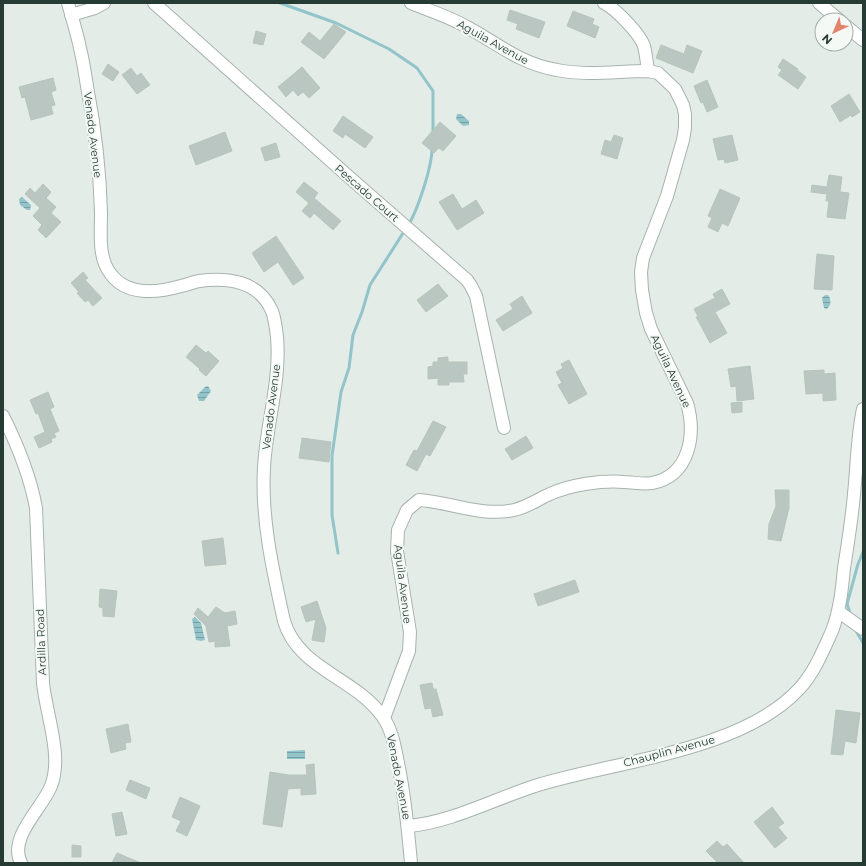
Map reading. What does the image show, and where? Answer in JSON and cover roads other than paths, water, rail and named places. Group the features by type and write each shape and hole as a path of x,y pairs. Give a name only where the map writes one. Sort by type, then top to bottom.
{"street":[{"name":"Venado Avenue","path":"68,3 81,49 94,122 101,196 102,252 104,263 111,276 119,283 140,291 162,291 199,281 227,279 245,283 260,293 268,303 275,320 277,369 275,391 266,440 264,496 266,524 284,621 287,632 308,658 365,697 384,718 391,733 395,747 402,782 409,826 411,863"},
{"path":"71,15 95,8 104,3"},
{"name":"Pescado Court","path":"154,3 343,172 467,280 476,296 504,428"},
{"name":"Aguila Avenue","path":"384,718 408,651 410,632 397,551 398,530 407,510 418,500 437,502 477,511 514,510 529,505 550,494 575,486 614,481 651,484 663,480 674,473 682,464 690,444 692,429 687,403 651,329 646,313 641,272 643,258 664,207 683,140 685,114 675,89 658,73 648,71 578,73 566,72 528,62 466,26 411,3"},
{"path":"604,3 616,12 639,37 644,45 648,71"},
{"path":"819,3 830,12"},
{"path":"854,33 863,40"},
{"name":"Chauplin Avenue","path":"409,826 440,820 537,785 685,749 718,738 754,722 778,708 789,699 807,680 819,660 839,612 854,496 859,428 863,409"},
{"name":"Ardilla Road","path":"3,416 24,461 36,508 44,697 53,744 55,771 46,797 21,834 18,851 21,863"},
{"path":"839,612 863,629"}],"water":[{"path":"457,114 461,114 469,121 469,125 463,126 456,119"},
{"path":"22,197 31,205 30,210 27,210 20,205 19,199"},
{"path":"825,295 828,295 830,301 830,305 827,309 824,308 822,298"},
{"path":"208,386 211,391 204,401 199,401 197,395"},
{"path":"195,617 201,623 205,640 196,640 192,619"},
{"path":"305,750 305,759 287,759 287,751"}],"waterway":[{"path":"280,3 336,23 389,49 417,68 433,91 433,134"},
{"path":"408,226 424,188 430,166 432,148"},
{"path":"338,553 332,515 332,456 341,392 349,368 353,335 370,285 405,230"},
{"path":"851,616 847,604 858,564 863,552"},
{"path":"855,629 863,643"}]}
